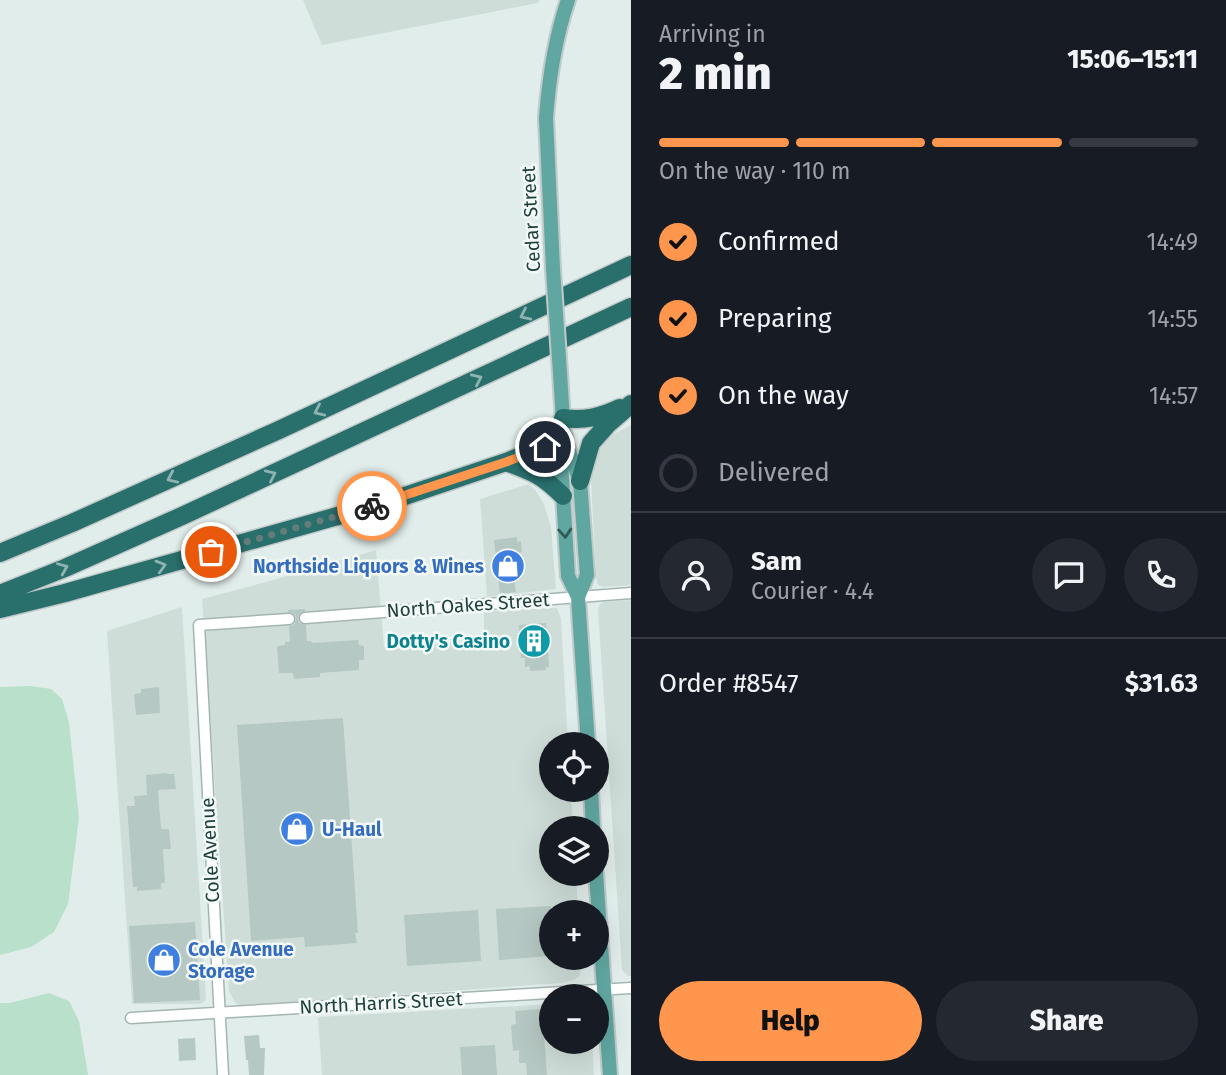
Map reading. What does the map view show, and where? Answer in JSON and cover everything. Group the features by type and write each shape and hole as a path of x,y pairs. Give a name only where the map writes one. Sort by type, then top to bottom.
{"highway":[{"path":"0,553 279,430 631,265"},
{"path":"0,594 163,525 631,307"},
{"path":"563,418 593,418 631,404"},
{"path":"580,481 591,443 631,404"},
{"path":"0,609 387,502 506,462 564,437"},
{"path":"506,462 535,472 563,496"}],"main road":[{"name":"Cedar Street","path":"568,0 554,51 546,118 564,437 561,462 568,576 578,597 587,732"},
{"name":"Cedar Street","path":"564,437 580,481 587,575 578,597"},
{"path":"597,886 604,984"},
{"path":"609,1054 610,1075"}],"street":[{"name":"North Oakes Street","path":"305,618 631,593"},
{"name":"Cole Avenue","path":"223,1075 199,625 289,619"},
{"name":"North Harris Street","path":"609,990 631,988"},
{"name":"North Harris Street","path":"131,1018 539,994"}],"shaded area":[{"path":"303,0 540,0 538,3 322,45"},
{"path":"631,425 631,585 603,587 598,585 596,578 591,460 601,441"},
{"path":"529,484 544,504 551,527 556,589 487,597 480,499"},
{"path":"376,550 384,647 484,640 484,611 557,608 561,619 567,732 539,732 539,802 572,802 572,816 539,816 539,886 577,886 577,900 539,900 539,970 580,970 580,975 574,980 239,1006 234,1001 229,991 202,599"},
{"path":"631,600 631,976 622,970 609,774 609,732 606,732 598,609 603,602"},
{"path":"182,607 206,998 200,1004 132,1004 107,631"},
{"path":"539,1005 539,1054 593,1054 594,1075 322,1075 318,1017"}],"green space":[{"path":"31,686 51,689 62,699 69,722 79,818 68,904 54,932 31,947 0,955 0,687"},
{"path":"49,993 69,1001 79,1021 88,1075 0,1075 0,1003"}],"building":[{"name":"Northside Liquors & Wines","path":"517,537 517,542 521,541 521,579 514,580 516,592 500,594 494,540"},
{"path":"305,609 298,618 299,623 306,625 307,641 358,640 359,645 364,646 364,660 359,660 359,670 320,673 320,677 294,679 293,673 279,673 277,646 290,642 289,626 294,625 296,619 295,614 288,610"},
{"name":"Dotty's Casino","path":"546,623 549,667 546,667 546,670 530,671 530,666 525,667 525,658 521,658 519,625"},
{"path":"159,687 160,713 136,715 134,694 141,693 141,689"},
{"name":"U-Haul","path":"343,718 357,943 305,947 304,937 251,941 237,725"},
{"path":"174,774 176,789 158,790 161,829 169,829 171,849 163,849 165,883 161,883 161,889 137,891 137,887 133,887 127,806 135,806 134,796 147,795 146,775"},
{"path":"539,907 539,957 499,960 496,909"},
{"path":"478,910 481,961 407,966 404,915"},
{"path":"195,922 200,1000 134,1003 129,926"},
{"path":"539,1009 539,1054 545,1054 547,1075 527,1075 526,1063 519,1063 519,1050 513,1051 511,1025 516,1024 515,1011"},
{"path":"259,1035 260,1048 265,1048 264,1075 249,1075 244,1036"},
{"path":"195,1038 196,1060 179,1061 178,1039"},
{"path":"495,1045 497,1075 462,1075 460,1047"}],"way so far":[{"path":"211,552 372,506"}],"place":[{"name":"Northside Liquors & Wines","path":"508,566"},
{"name":"Dotty's Casino","path":"534,641"},
{"name":"U-Haul","path":"297,829"},
{"name":"Cole Avenue Storage","path":"164,960"}],"route":[{"path":"372,506 545,447"}]}
